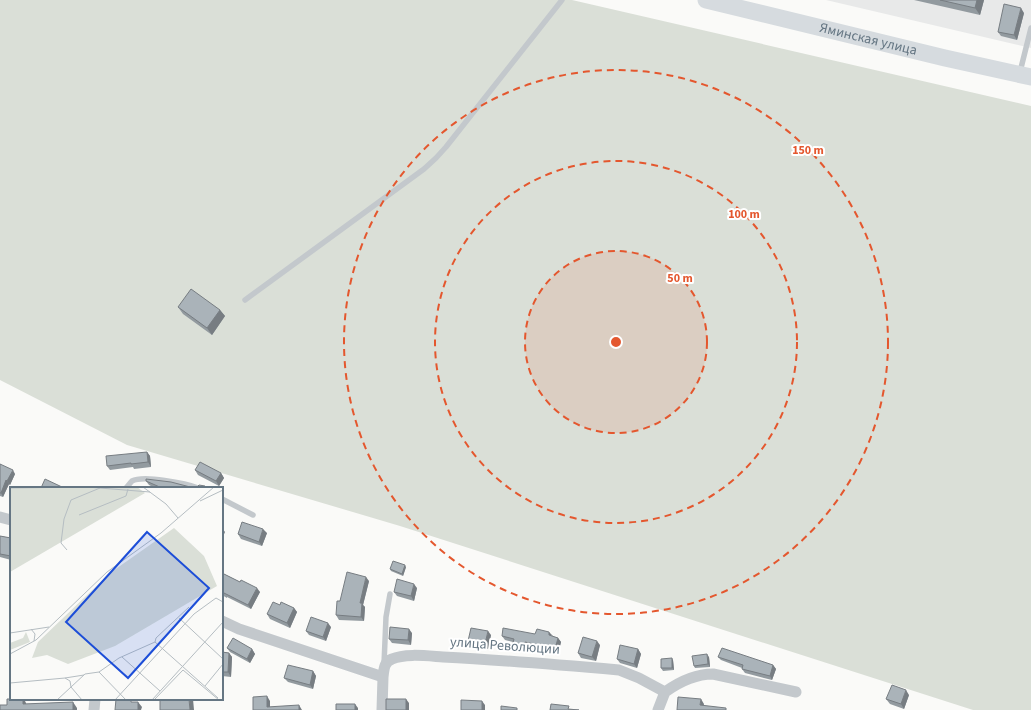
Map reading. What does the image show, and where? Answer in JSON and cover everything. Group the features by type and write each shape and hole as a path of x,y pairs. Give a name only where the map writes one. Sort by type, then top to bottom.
{"main road":[{"name":"Яминская улица","path":"706,0 945,58 1025,75"}],"street":[{"path":"0,517 10,520"},
{"path":"223,622 238,629 383,672 382,710"},
{"name":"улица Революции","path":"383,672 387,662 399,656 455,658 620,670 665,692"},
{"path":"658,710 665,692 678,684 701,675 713,674 796,692"},
{"path":"94,710 95,700"}],"lane":[{"path":"245,300 424,170 446,147 562,0"},
{"path":"1025,75 1031,28"},
{"path":"127,487 132,481 148,479 188,484 196,487"},
{"path":"223,500 253,515"},
{"path":"383,672 386,617 390,594"}],"shaded area":[{"path":"0,0 572,0 1031,106 1031,710 973,710 400,526 127,445 0,380"},
{"path":"826,0 1031,0 1031,48"}],"building":[{"path":"940,0 977,0 975,8"},
{"path":"1004,4 1021,8 1014,35 998,32"},
{"path":"191,289 220,310 207,328 178,307"},
{"path":"147,452 148,462 107,466 106,456"},
{"path":"200,462 221,473 216,481 195,470"},
{"path":"0,464 13,470 7,481 6,480 1,493 0,493"},
{"path":"45,479 62,487 41,487"},
{"path":"146,479 171,482 190,487 160,487 146,481"},
{"path":"199,485 204,487 197,487"},
{"path":"242,522 263,529 259,542 238,534"},
{"path":"0,536 10,538 10,556 0,554"},
{"path":"393,561 405,565 402,574 390,569"},
{"path":"347,572 366,577 360,603 362,603 361,617 336,615 337,601 340,601"},
{"path":"223,574 257,588 248,605 224,594"},
{"path":"397,579 414,584 411,596 394,592"},
{"path":"273,602 280,605 281,602 294,608 287,623 267,614"},
{"path":"311,617 328,623 323,637 306,631"},
{"path":"390,627 409,629 408,640 389,639"},
{"path":"471,628 488,631 485,644 468,641"},
{"path":"503,628 535,634 537,629 549,632 549,635 558,638 555,649 525,642 524,648 512,646 514,639 502,636"},
{"path":"583,637 597,641 592,657 578,653"},
{"path":"233,638 252,649 247,659 227,648"},
{"path":"620,645 638,649 634,664 617,659"},
{"path":"722,648 773,665 770,676 742,669 743,665 718,657"},
{"path":"223,652 229,653 228,672 223,672"},
{"path":"707,654 708,664 694,666 692,656"},
{"path":"672,658 672,668 661,668 661,659"},
{"path":"288,665 313,671 310,685 284,678"},
{"path":"892,685 906,690 901,704 886,699"},
{"path":"267,696 267,707 299,705 299,710 253,710 253,697"},
{"path":"678,697 701,699 700,705 726,708 726,710 677,710"},
{"path":"7,699 23,700 23,704 73,702 73,710 0,710 0,705 7,705"},
{"path":"386,699 406,699 406,710 386,710"},
{"path":"116,700 131,700 131,702 138,702 138,710 115,710"},
{"path":"160,700 189,700 190,710 160,710"},
{"path":"461,700 482,701 482,710 461,710"},
{"path":"336,704 355,704 355,710 336,710"},
{"path":"551,704 569,706 568,709 579,710 550,710"},
{"path":"501,706 517,708 517,710 501,710"}]}
